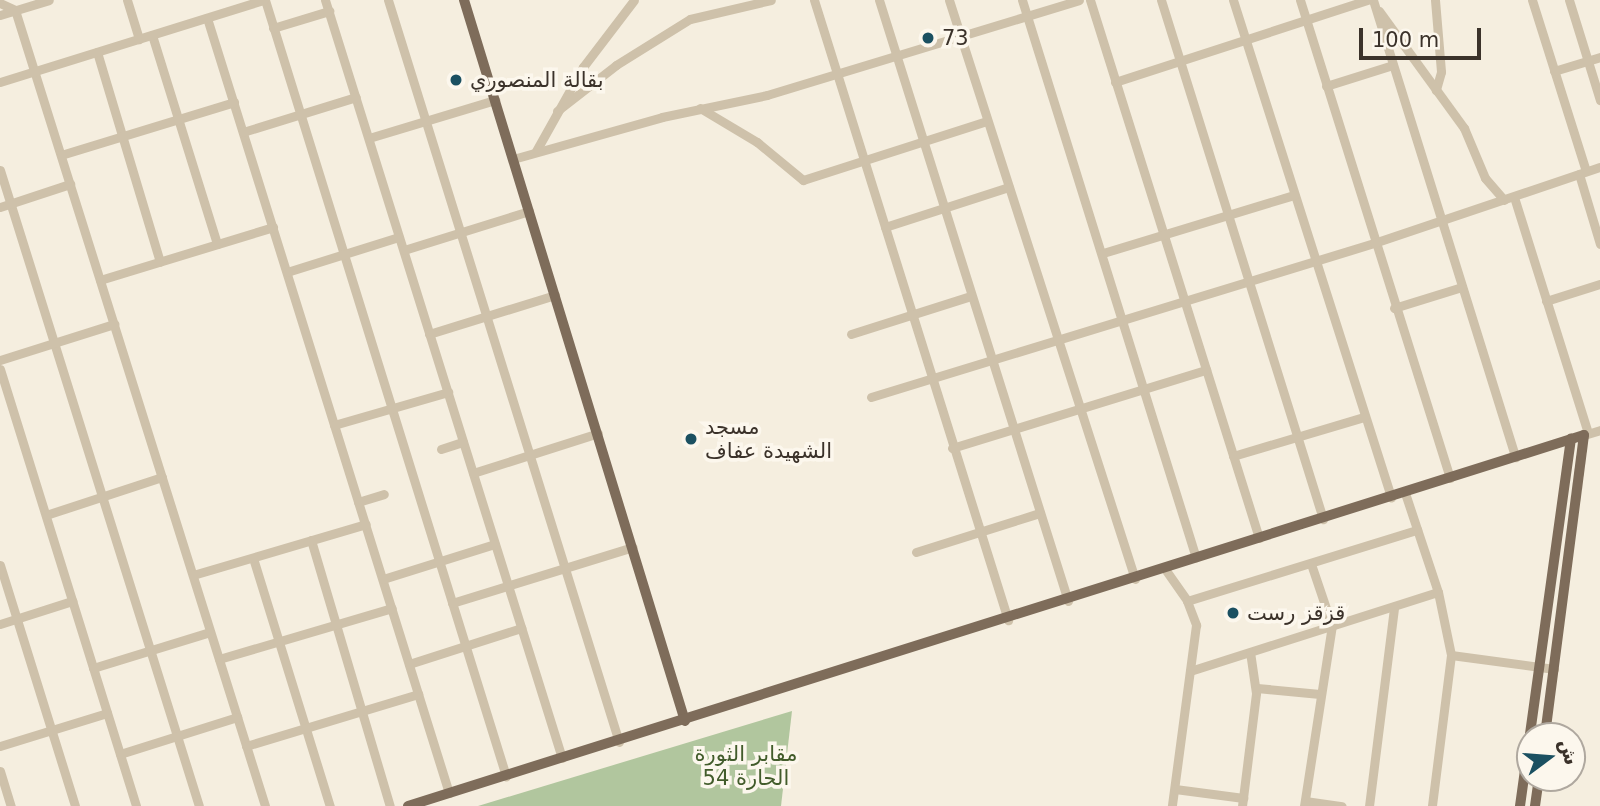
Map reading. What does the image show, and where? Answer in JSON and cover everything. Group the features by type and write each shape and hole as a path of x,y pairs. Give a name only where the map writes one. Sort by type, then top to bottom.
{"main road":[{"path":"464,0 685,721"},
{"path":"408,806 1008,620 1586,434 1547,722"},
{"path":"1520,806 1571,439"}],"street":[{"path":"0,15 49,0"},
{"path":"127,0 139,39"},
{"path":"0,82 264,0 506,776"},
{"path":"326,0 562,758"},
{"path":"388,0 619,742"},
{"path":"536,151 557,111 634,0"},
{"path":"557,111 616,65 690,19 771,0"},
{"path":"814,0 835,75 1008,620"},
{"path":"879,0 1068,601"},
{"path":"949,0 1077,408 1135,579"},
{"path":"1022,0 1124,320 1196,558"},
{"path":"513,159 897,58 1079,0"},
{"path":"1090,0 1259,538"},
{"path":"1161,0 1323,519"},
{"path":"1233,0 1391,497"},
{"path":"1300,0 1394,308 1450,478"},
{"path":"1434,0 1441,72 1436,90"},
{"path":"1532,0 1555,71 1600,244"},
{"path":"1569,0 1600,100"},
{"path":"1115,82 1371,1"},
{"path":"1371,1 1464,128 1485,178 1509,198 1546,301 1586,434 1600,430"},
{"path":"1371,1 1515,457"},
{"path":"0,3 15,10 265,806"},
{"path":"273,28 329,11"},
{"path":"207,18 449,793"},
{"path":"152,35 217,244"},
{"path":"97,52 160,261"},
{"path":"1555,71 1600,57"},
{"path":"1326,86 1393,65"},
{"path":"243,132 356,97"},
{"path":"369,138 495,100"},
{"path":"61,155 234,102"},
{"path":"700,108 758,142 803,180 987,121"},
{"path":"872,397 1249,283 1600,167"},
{"path":"0,170 200,806"},
{"path":"0,207 70,184"},
{"path":"885,227 1009,187"},
{"path":"1102,253 1294,195"},
{"path":"404,250 529,211"},
{"path":"100,280 273,227"},
{"path":"287,272 399,237"},
{"path":"1546,301 1600,284"},
{"path":"1394,308 1462,287"},
{"path":"429,334 555,295"},
{"path":"851,334 971,296"},
{"path":"0,360 114,324"},
{"path":"0,369 4,396 46,515 136,806"},
{"path":"952,448 1013,427 1206,370"},
{"path":"334,425 448,392"},
{"path":"1233,456 1364,417"},
{"path":"473,472 597,433"},
{"path":"441,449 463,442"},
{"path":"46,515 162,477"},
{"path":"1405,493 1438,592 1451,655 1432,806"},
{"path":"358,502 384,494"},
{"path":"916,552 1040,513"},
{"path":"193,575 366,524"},
{"path":"1187,601 1417,530"},
{"path":"311,540 390,806"},
{"path":"383,579 495,544"},
{"path":"452,603 633,547"},
{"path":"254,558 330,806"},
{"path":"1311,564 1332,626 1305,804 1342,806"},
{"path":"0,565 75,806"},
{"path":"1165,569 1187,601 1196,625 1172,806"},
{"path":"1190,671 1438,592"},
{"path":"0,624 72,601"},
{"path":"1369,806 1394,607"},
{"path":"219,659 392,608"},
{"path":"409,664 521,628"},
{"path":"93,668 210,632"},
{"path":"1175,789 1242,802 1257,688 1250,652"},
{"path":"1451,655 1554,669"},
{"path":"1257,688 1320,694"},
{"path":"246,746 418,694"},
{"path":"0,746 107,713"},
{"path":"120,754 237,717"},
{"path":"0,771 11,806"}],"green space":[{"name":"مقابر الثورة الحارة 54","path":"792,711 781,806 478,806"}],"place":[{"name":"73","path":"928,38"},
{"name":"بقالة المنصوري","path":"456,80"},
{"name":"مسجد الشهيدة عفاف","path":"691,439"},
{"name":"قزقز رست","path":"1233,613"}]}
